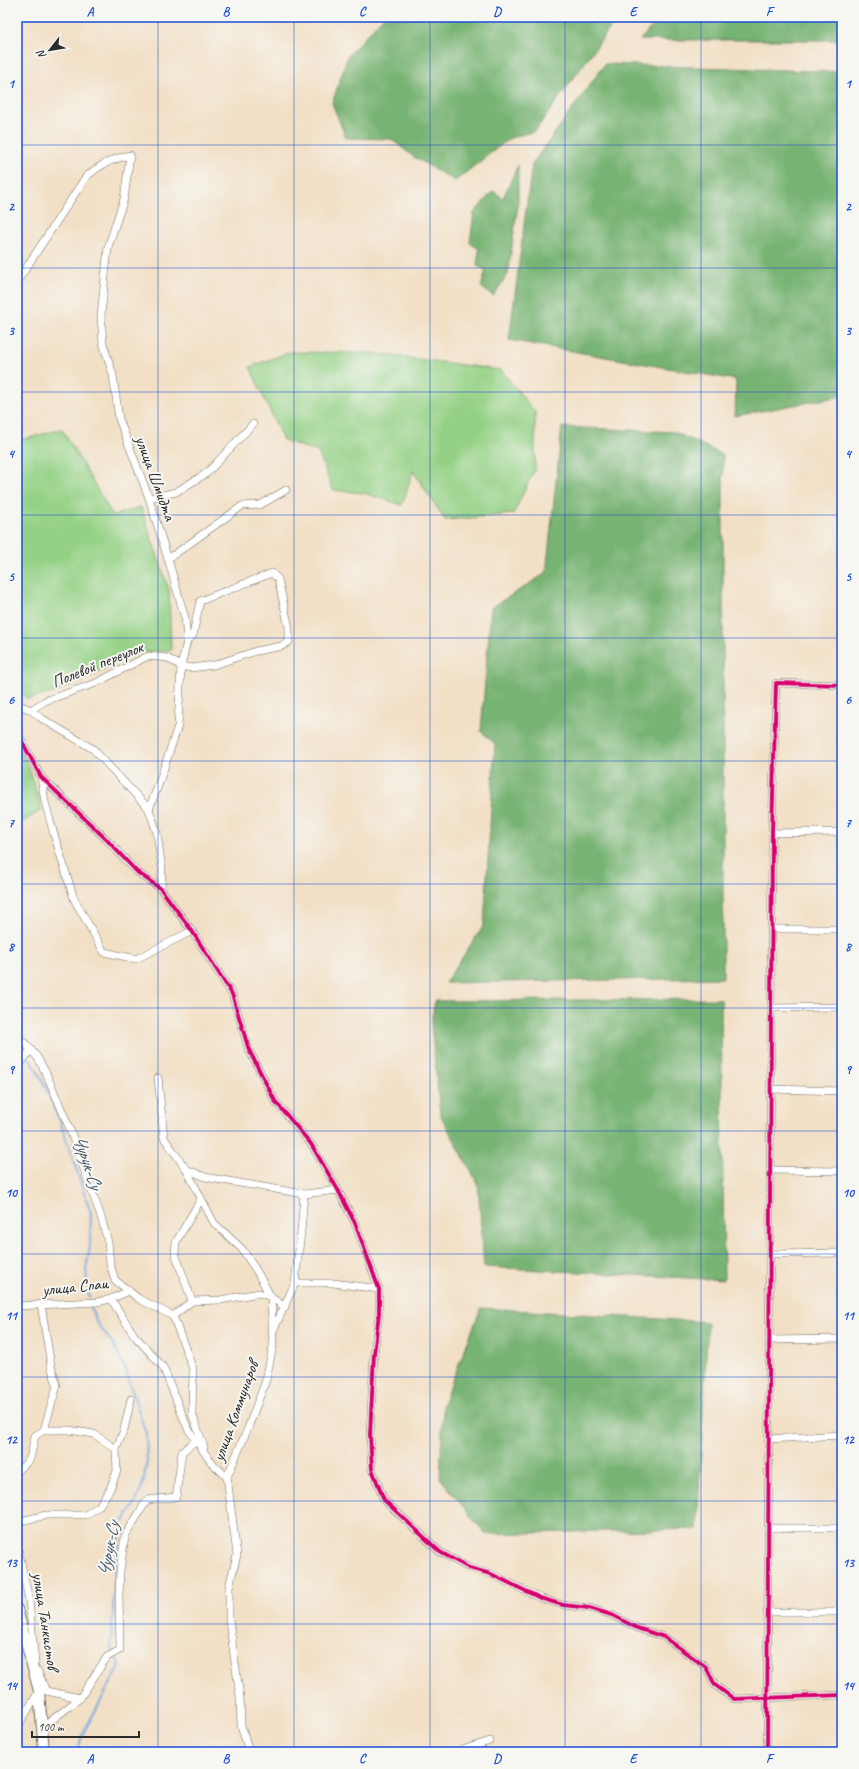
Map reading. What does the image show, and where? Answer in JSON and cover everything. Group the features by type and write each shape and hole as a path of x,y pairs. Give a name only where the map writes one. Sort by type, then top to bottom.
{"main road":[{"path":"17,1609 39,1691 44,1752"}],"street":[{"name":"улица Шмидта","path":"17,282 85,178 97,167 111,160 130,155 124,199 108,247 101,316 103,343 113,375 119,419 149,498 168,559 185,618 186,640 181,666 178,726 149,809"},
{"path":"149,498 176,492 207,473 253,424"},
{"path":"168,559 242,506 260,505 286,490"},
{"name":"Полевой переулок","path":"31,710 45,701 96,683 148,656 167,658 181,666 190,668 214,665 256,651 282,646 289,642 289,628 278,579 272,573 200,600 193,635 186,640"},
{"path":"766,1752 772,833 776,683 842,685"},
{"path":"17,704 31,710 41,718 93,749 149,809 157,833 162,869 161,889"},
{"path":"17,732 41,777 106,839 137,872 161,889 192,931 232,994 249,1050 275,1101 311,1144 338,1190 355,1223 379,1290 379,1313 374,1354 370,1435 372,1469 384,1500 440,1552 469,1568 491,1574 540,1598 563,1605 588,1608 612,1615 637,1628 664,1637 706,1667 715,1685 734,1699 842,1696"},
{"path":"41,777 45,802 74,899 104,952 136,959 192,931"},
{"path":"772,833 842,832"},
{"path":"772,929 842,929"},
{"path":"771,1008 842,1008"},
{"path":"17,1038 26,1044 28,1054 46,1073 69,1127 101,1217 108,1242 110,1264 115,1280 129,1291"},
{"path":"17,1066 22,1063 28,1054"},
{"name":"улица Коммунаров","path":"158,1078 164,1138 186,1169 214,1223 242,1248 256,1270 270,1297 273,1346 266,1380 248,1428 226,1477"},
{"path":"771,1089 842,1091"},
{"path":"186,1169 205,1177 304,1194 338,1190"},
{"path":"770,1170 842,1171"},
{"path":"273,1332 295,1283 302,1232 304,1194"},
{"path":"192,1301 175,1253 176,1242 201,1199"},
{"path":"770,1254 842,1253"},
{"path":"295,1283 332,1283 379,1290"},
{"name":"улица Спаи","path":"17,1306 98,1302 111,1299 129,1291 139,1299 173,1316"},
{"path":"211,1462 200,1437 192,1413 193,1369 173,1316 192,1301 220,1300 260,1293 270,1297 285,1307"},
{"path":"111,1299 134,1335 163,1367 188,1429 211,1462 226,1477 237,1555 229,1587 229,1620 240,1697 241,1725 249,1752"},
{"path":"41,1304 51,1366 57,1385 44,1430"},
{"path":"769,1340 842,1338"},
{"path":"17,1522 46,1515 86,1515 99,1506 110,1489 117,1471 116,1448 124,1430 131,1399"},
{"path":"17,1472 30,1459 35,1436 44,1430 69,1430 94,1434 116,1448"},
{"path":"768,1439 842,1436"},
{"path":"43,1727 80,1698 107,1657 120,1650 120,1571 125,1536 148,1500 176,1497 182,1452 196,1440"},
{"path":"768,1528 842,1528"},
{"name":"улица Танкистов","path":"17,1544 29,1600 35,1666 46,1691 80,1698"},
{"path":"767,1612 842,1612"},
{"path":"17,1728 39,1691"},
{"path":"456,1752 490,1740"}],"green space":[{"path":"383,17 618,17 535,131 510,138 455,181 414,157 391,139 346,138 332,103 348,56"},
{"path":"660,17 842,17 842,40 640,40"},
{"path":"605,64 842,72 842,396 735,416 736,380 509,340 532,164"},
{"path":"518,165 518,204 508,274 493,296 481,287 486,270 477,266 479,249 470,243 474,213 493,191 503,198"},
{"path":"290,352 373,353 501,370 535,412 535,469 513,514 445,520 413,471 402,505 364,493 333,490 318,452 283,440 250,367"},
{"path":"562,427 675,432 723,455 723,978 445,983 484,925 495,744 481,731 491,608 546,573"},
{"path":"62,429 113,516 141,507 169,590 171,650 137,653 57,692 27,699 17,686 17,441"},
{"path":"17,745 29,768 42,810 17,825"},
{"path":"721,999 724,1280 484,1267 478,1184 440,1114 431,1023 435,1001"},
{"path":"481,1308 708,1322 697,1529 485,1534 440,1478 443,1404"}],"waterway":[{"name":"Чурук-Су","path":"17,1047 25,1054"},
{"name":"Чурук-Су","path":"28,1057 33,1063 48,1092 60,1121 91,1213 90,1246 86,1270 89,1297"},
{"name":"Чурук-Су","path":"78,1752 82,1735 120,1666 111,1648 116,1559 122,1524 136,1502 143,1483 147,1461 146,1434 125,1368 113,1344 95,1320 91,1307"}],"cycle path":[{"path":"767,1752 772,833 776,683 842,685"},
{"path":"17,732 41,777 106,839 137,872 161,889 192,931 232,994 249,1050 275,1101 311,1144 338,1190 355,1223 379,1289 379,1313 374,1354 370,1435 372,1469 384,1500 440,1552 469,1568 491,1574 540,1598 563,1605 589,1608 612,1615 637,1628 664,1637 706,1667 715,1685 734,1699 842,1695"}]}
